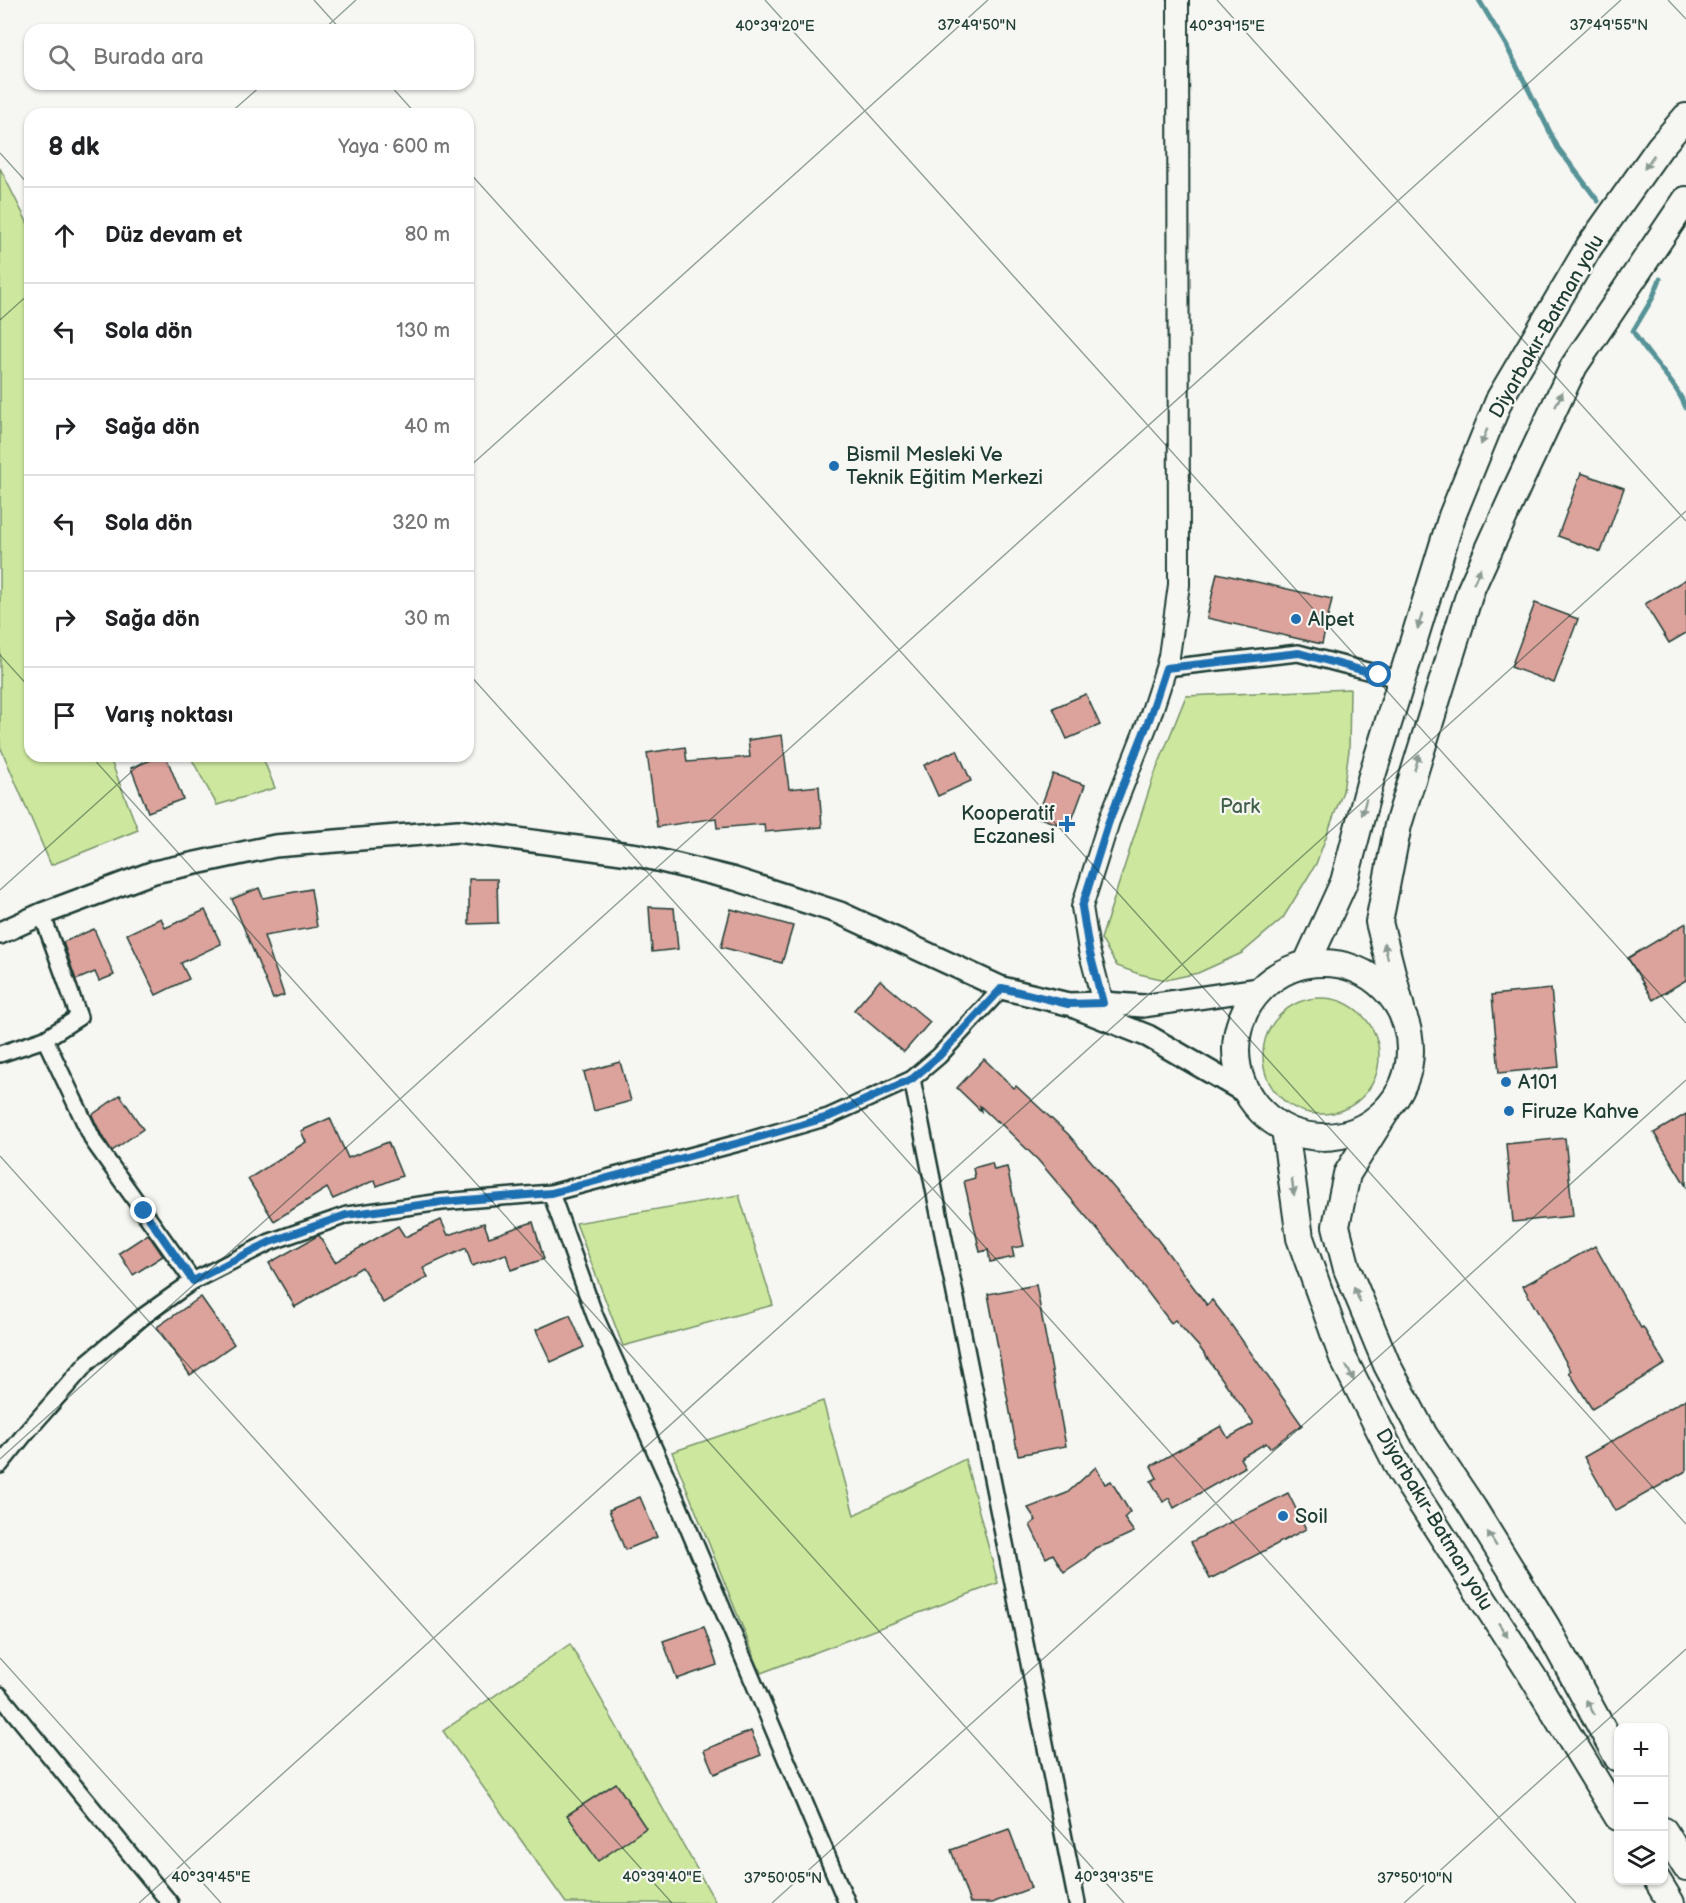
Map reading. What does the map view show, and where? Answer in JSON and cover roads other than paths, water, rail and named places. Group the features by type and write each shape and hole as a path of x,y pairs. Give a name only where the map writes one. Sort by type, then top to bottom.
{"highway":[{"name":"Diyarbakır-Batman yolu","path":"1307,963 1344,882 1371,779 1452,516 1500,398 1589,247 1660,147 1686,117"},
{"path":"1401,1008 1384,986 1361,970 1335,962 1307,963 1281,972 1259,989 1244,1012 1236,1038 1236,1066 1245,1092 1262,1114 1285,1129 1312,1137 1339,1136 1365,1127 1387,1110 1403,1088 1410,1061 1410,1034 1379,922 1398,825 1471,590 1574,366 1686,200"},
{"name":"Diyarbakır-Batman yolu","path":"1387,1110 1347,1174 1335,1226 1347,1269 1387,1365 1424,1435 1473,1508 1546,1626 1614,1751"},
{"name":"Diyarbakır-Batman yolu","path":"1285,1129 1300,1238 1343,1358 1401,1472 1533,1677 1614,1810"},
{"path":"1668,1838 1686,1867"},
{"path":"1660,1885 1671,1903"}],"main road":[{"path":"0,933 42,914 154,872 275,846 458,831 637,855 735,879 840,913 1002,988 1068,1004 1148,1036 1245,1092"},
{"path":"1068,1004 1103,1003 1143,1006 1259,989"}],"street":[{"path":"1148,1036 1103,1003 1089,950 1082,907 1109,821 1150,717 1166,668 1179,585 1178,0"},
{"path":"1166,668 1299,653 1402,680"},
{"path":"0,1054 45,1040 79,1017 42,914"},
{"path":"0,1465 88,1362 141,1318 193,1281 270,1242 346,1215 442,1202 551,1193 828,1117 912,1079 939,1056 1002,988"},
{"path":"45,1040 94,1142 193,1281"},
{"path":"912,1079 1077,1903"},
{"path":"551,1193 595,1316 665,1473 847,1903"},
{"path":"0,1695 170,1903"}],"waterway":[{"path":"1479,0 1506,45 1558,148 1598,201"},
{"path":"1660,279 1652,299 1633,331 1675,387 1686,408"}],"place":[{"name":"Bismil Mesleki Ve Teknik Eğitim Merkezi","path":"834,466"},
{"name":"Alpet","path":"1296,619"},
{"name":"Kooperatif Eczanesi","path":"1067,824"},
{"name":"A101","path":"1506,1082"},
{"name":"Firuze Kahve","path":"1509,1111"},
{"name":"Soil","path":"1283,1516"}],"park label":[{"name":"Park","path":"1240,806"}]}
